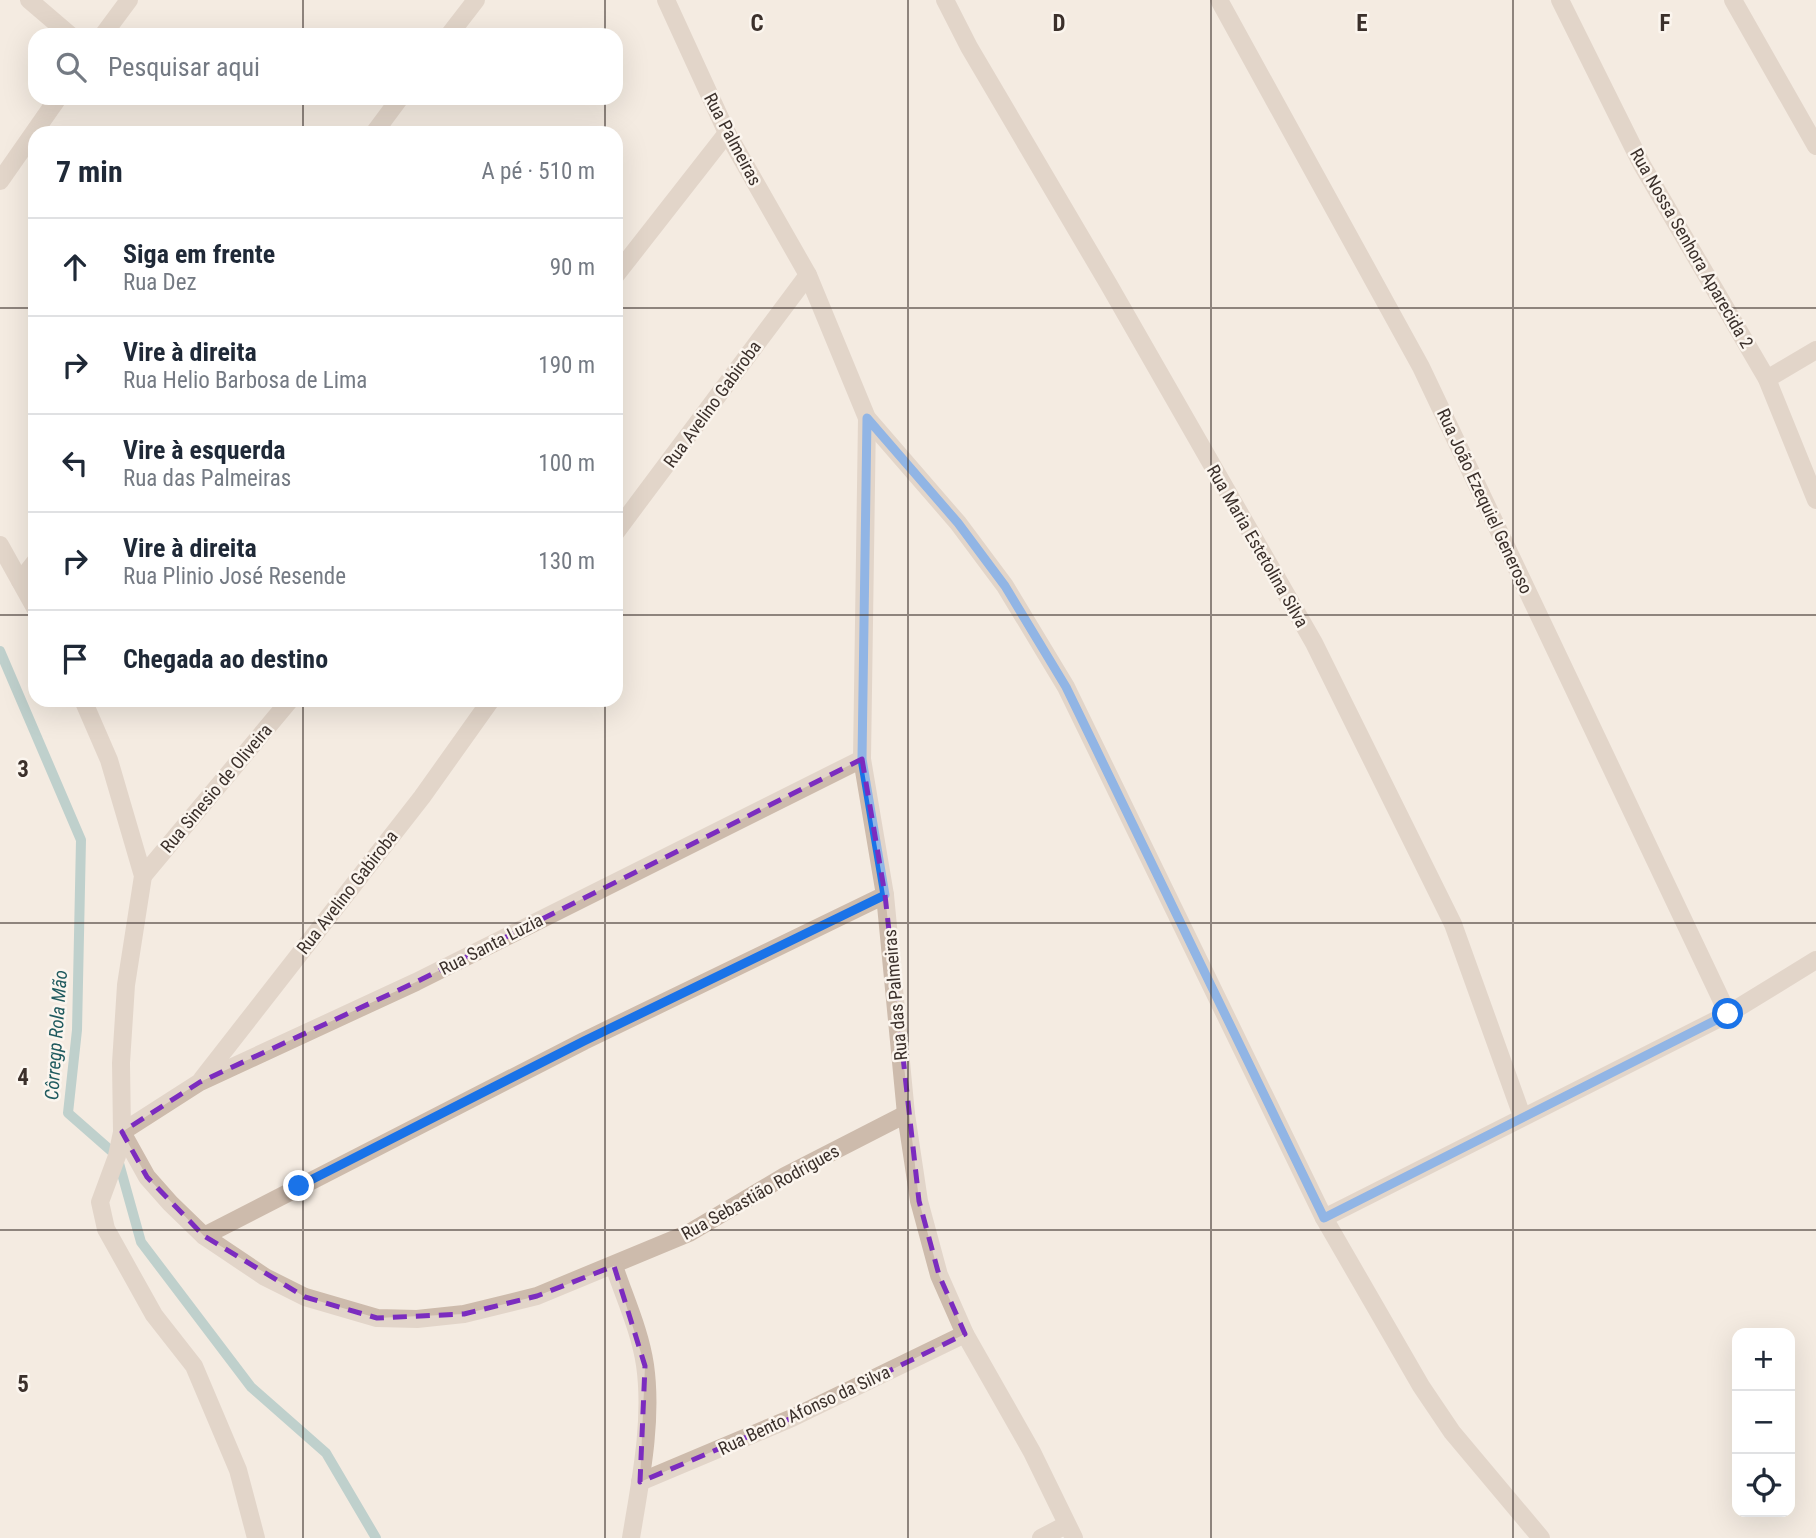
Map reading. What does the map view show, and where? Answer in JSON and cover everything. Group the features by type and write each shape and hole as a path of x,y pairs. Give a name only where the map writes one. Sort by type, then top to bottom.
{"street":[{"path":"29,0 62,28"},
{"path":"108,28 129,0"},
{"path":"454,28 476,0"},
{"name":"Rua Palmeiras","path":"666,0 727,133 808,275 867,418"},
{"name":"Rua Maria Estetolina Silva","path":"945,0 969,47 1314,643 1453,924 1522,1116"},
{"name":"Rua Nossa Senhora Aparecida 2","path":"1560,0 1642,165 1767,379 1816,500"},
{"path":"1732,0 1816,146"},
{"name":"Rua João Ezequiel Generoso","path":"1225,2 1422,367 1728,1014"},
{"path":"38,126 53,105"},
{"path":"379,126 395,105"},
{"path":"623,266 727,133"},
{"path":"0,181 28,141"},
{"name":"Rua Avelino Gabiroba","path":"623,523 808,275"},
{"path":"1767,379 1816,350"},
{"path":"867,418 958,523 998,576 1066,687 1324,1218 1421,1387 1452,1432 1542,1538"},
{"name":"Rua das Palmeiras","path":"867,418 862,759 885,895 906,1114 919,1201 939,1275 965,1334 1032,1452 1070,1532"},
{"path":"0,545 28,595"},
{"path":"20,581 28,571"},
{"path":"86,707 109,760 143,876 126,985 121,1063 122,1132 117,1156 100,1202 106,1229 155,1315 194,1366 238,1470 256,1538"},
{"name":"Rua Sinesio de Oliveira","path":"143,876 284,707"},
{"name":"Rua Avelino Gabiroba","path":"200,1082 422,797 486,707"},
{"name":"Rua Santa Luzia","path":"122,1132 200,1082 416,982 862,759"},
{"path":"204,1236 584,1041 885,895"},
{"path":"1324,1218 1728,1014 1816,960"},
{"name":"Rua Sebastião Rodrigues","path":"122,1132 147,1177 204,1236 265,1277 305,1297 377,1318 417,1319 464,1314 537,1296 614,1266 689,1233 785,1176 906,1114"},
{"path":"614,1266 637,1330 645,1366 646,1404 640,1482 631,1538"},
{"name":"Rua Bento Afonso da Silva","path":"640,1482 792,1419 965,1334"},
{"path":"1041,1538 1070,1532"}],"highlighted area":[{"path":"862,759 885,895 919,1201 939,1275 965,1334 792,1418 640,1482 645,1366 614,1266 537,1296 464,1314 377,1318 305,1297 204,1236 147,1177 122,1132 200,1082 416,982"}],"waterway":[{"name":"Côrregp Rola Mão","path":"0,651 81,840 77,1030 68,1113 117,1156 141,1242 251,1387 326,1453 376,1538"}],"route":[{"path":"299,1186 584,1041 885,895 862,759 863,542 867,418 958,523 1005,586 1066,687 1324,1218 1728,1014"}]}
